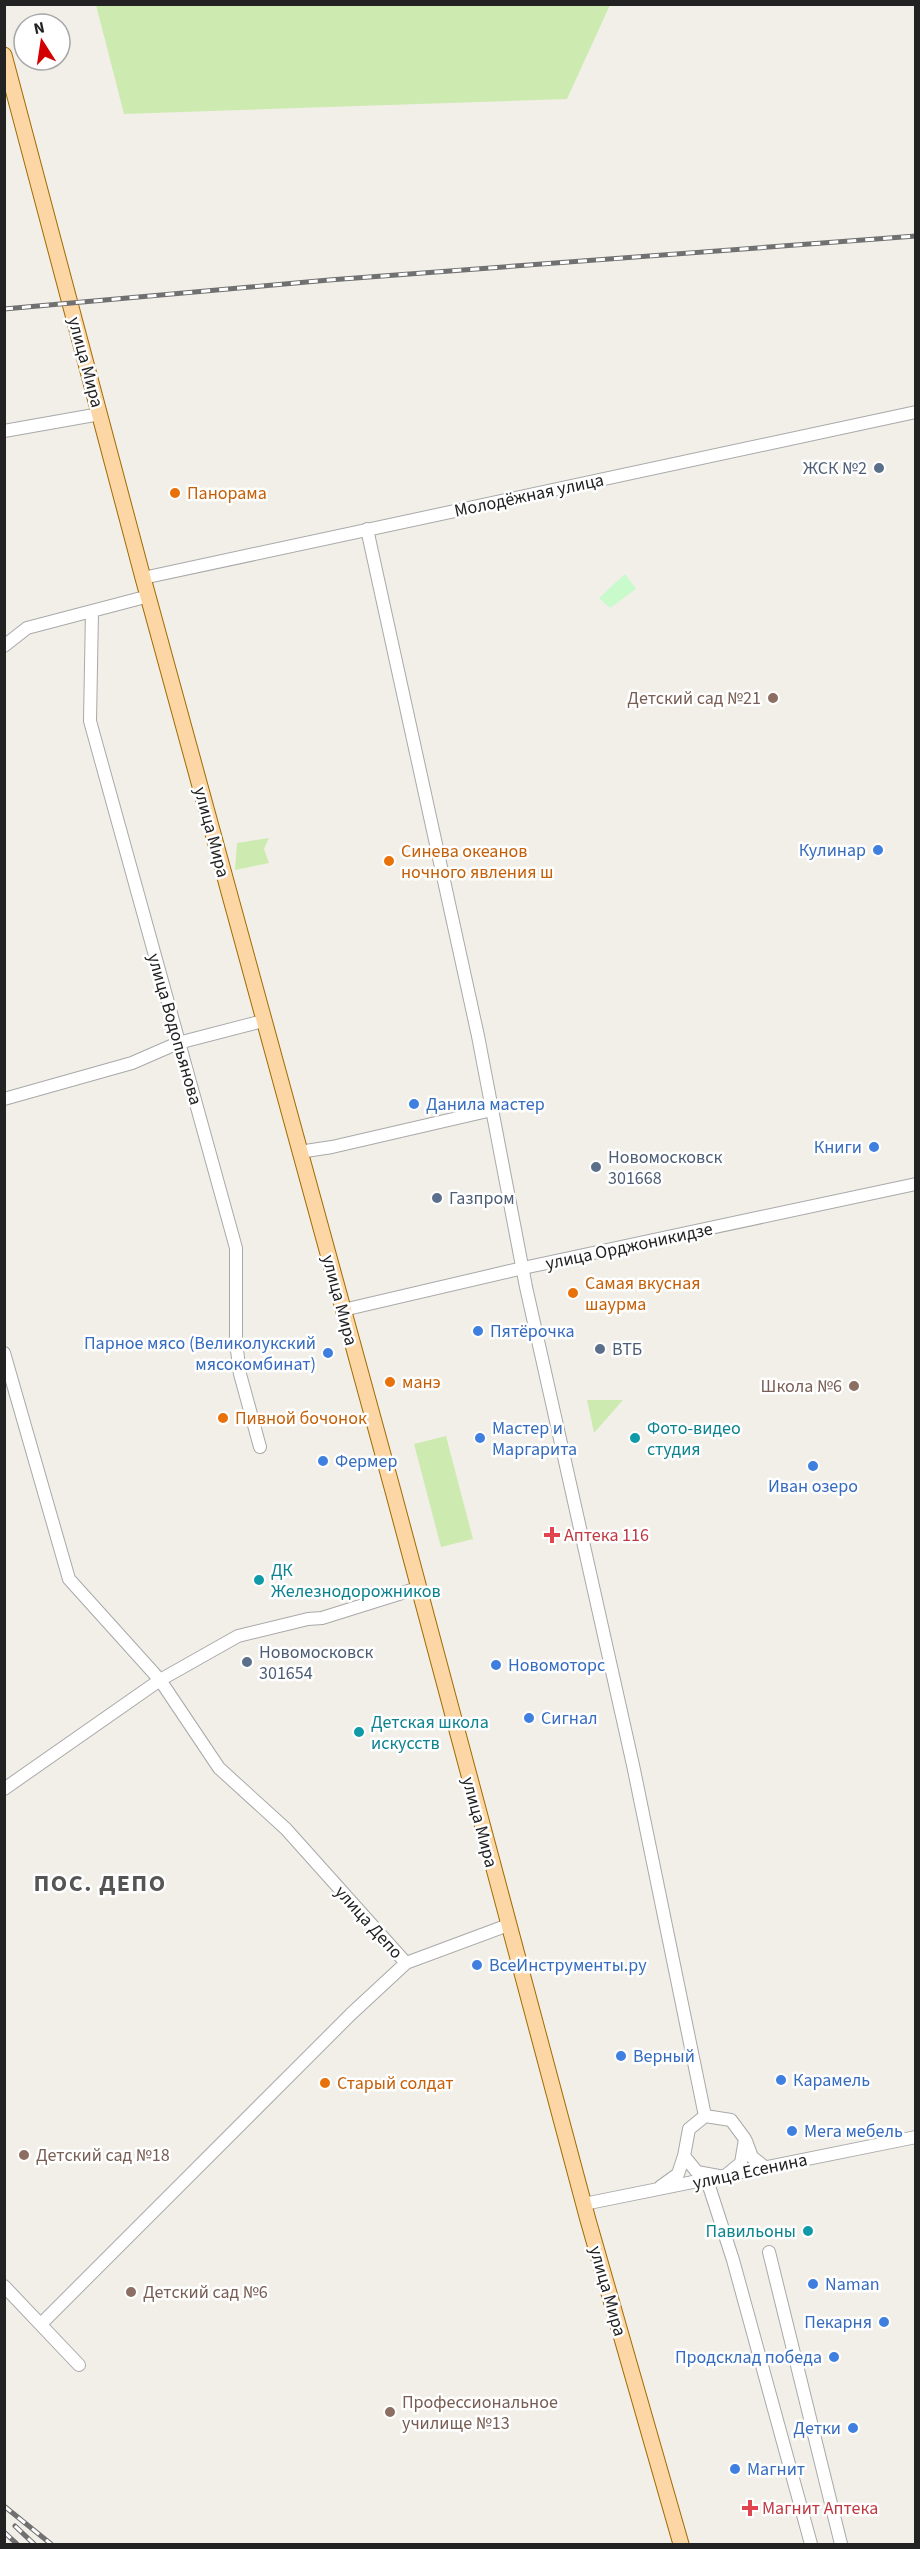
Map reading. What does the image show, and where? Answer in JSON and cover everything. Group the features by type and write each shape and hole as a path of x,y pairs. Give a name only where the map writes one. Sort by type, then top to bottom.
{"main road":[{"name":"улица Мира","path":"6,64 508,1925 584,2204 681,2544"}],"street":[{"name":"Молодёжная улица","path":"143,578 915,412"},
{"path":"4,430 100,414"},
{"path":"367,529 492,1110 523,1268 633,1765 705,2116"},
{"path":"4,646 27,628 149,596"},
{"name":"улица Водопьянова","path":"92,611 90,721 236,1248 236,1341 240,1374 260,1448"},
{"path":"4,1099 132,1064 178,1043 263,1021"},
{"path":"299,1152 332,1147 492,1110"},
{"name":"улица Орджоникидзе","path":"343,1311 523,1268 915,1184"},
{"name":"улица Депо","path":"4,1353 69,1579 160,1680 219,1768 286,1829 406,1962 351,2014 41,2324"},
{"path":"4,1790 160,1680 238,1636 308,1618 322,1618 418,1587"},
{"path":"406,1962 508,1925"},
{"path":"658,2190 678,2174 689,2129 705,2116 731,2121 745,2139 752,2157 765,2168"},
{"name":"улица Есенина","path":"584,2204 915,2137"},
{"path":"684,2156 697,2172 723,2177 741,2163 745,2139"},
{"path":"707,2180 733,2260 811,2544"},
{"path":"769,2252 841,2544"},
{"path":"4,2286 78,2366"}],"green space":[{"path":"96,4 610,5 567,99 124,114"},
{"path":"625,574 636,589 610,608 599,598"},
{"path":"269,838 264,849 269,863 235,870 237,843"},
{"path":"587,1400 623,1400 594,1433"},
{"path":"446,1436 473,1539 441,1547 414,1444"}],"railway":[{"path":"4,309 329,280 916,236"},
{"path":"4,2506 51,2544"},
{"path":"15,2526 34,2544"},
{"path":"4,2532 17,2544"}],"place":[{"name":"ЖСК №2","path":"879,468"},
{"name":"Панорама","path":"175,493"},
{"name":"Детский сад №21","path":"773,698"},
{"name":"Кулинар","path":"878,850"},
{"name":"Синева океанов ночного явления ш","path":"389,861"},
{"name":"Данила мастер","path":"414,1104"},
{"name":"Книги","path":"874,1147"},
{"name":"Новомосковск 301668","path":"596,1167"},
{"name":"Газпром","path":"437,1198"},
{"name":"Самая вкусная шаурма","path":"573,1293"},
{"name":"Пятёрочка","path":"478,1331"},
{"name":"ВТБ","path":"600,1349"},
{"name":"Парное мясо (Великолукский мясокомбинат)","path":"328,1353"},
{"name":"манэ","path":"390,1382"},
{"name":"Школа №6","path":"854,1386"},
{"name":"Пивной бочонок","path":"223,1418"},
{"name":"Мастер и Маргарита","path":"480,1438"},
{"name":"Фото-видео студия","path":"635,1438"},
{"name":"Фермер","path":"323,1461"},
{"name":"Иван озеро","path":"813,1466"},
{"name":"Аптека 116","path":"552,1535"},
{"name":"ДК Железнодорожников","path":"259,1580"},
{"name":"Новомосковск 301654","path":"247,1662"},
{"name":"Новомоторс","path":"496,1665"},
{"name":"Сигнал","path":"529,1718"},
{"name":"Детская школа искусств","path":"359,1732"},
{"name":"ВсеИнструменты.ру","path":"477,1965"},
{"name":"Верный","path":"621,2056"},
{"name":"Карамель","path":"781,2080"},
{"name":"Старый солдат","path":"325,2083"},
{"name":"Мега мебель","path":"792,2131"},
{"name":"Детский сад №18","path":"24,2155"},
{"name":"Павильоны","path":"808,2231"},
{"name":"Naman","path":"813,2284"},
{"name":"Детский сад №6","path":"131,2292"},
{"name":"Пекарня","path":"884,2322"},
{"name":"Продсклад победа","path":"834,2357"},
{"name":"Профессиональное училище №13","path":"390,2412"},
{"name":"Детки","path":"853,2428"},
{"name":"Магнит","path":"735,2469"},
{"name":"Магнит Аптека","path":"750,2508"}],"district":[{"name":"ПОС. ДЕПО","path":"100,1883"}]}
